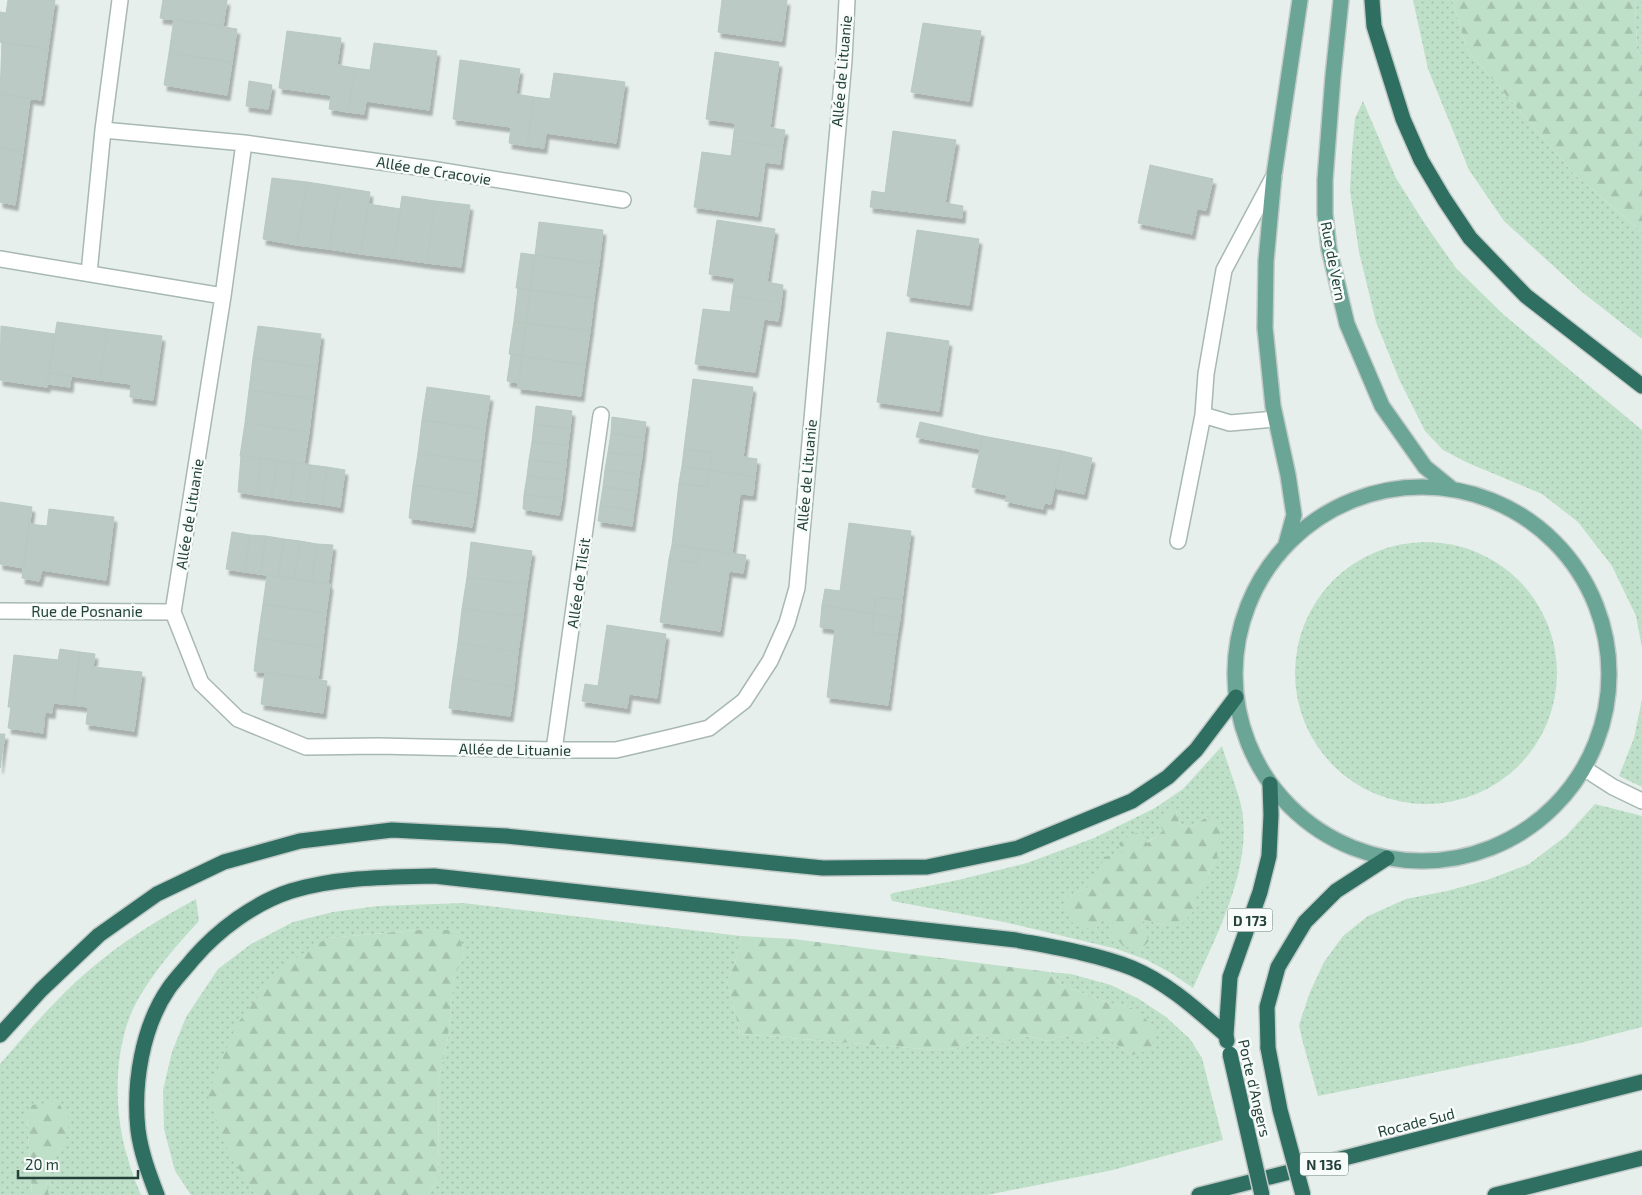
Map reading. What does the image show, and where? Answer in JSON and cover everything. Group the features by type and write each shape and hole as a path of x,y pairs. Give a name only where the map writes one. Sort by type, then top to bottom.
{"highway":[{"path":"1372,0 1374,26 1403,119 1421,160 1470,238 1526,296 1642,386"},
{"path":"0,1035 41,990 99,935 157,894 224,862 262,851 300,841 392,830 506,836 823,868 927,867 1018,848 1132,801 1168,777 1196,750 1236,697"},
{"name":"Porte d'Angers","path":"1262,1195 1226,1035 1230,976 1260,892 1269,856 1270,784"},
{"path":"1303,1195 1280,1110 1268,1048 1267,1007 1278,966 1305,922 1336,891 1387,858"},
{"path":"157,1195 144,1160 138,1130 136,1102 145,1043 154,1015 169,989 204,946 242,914 290,892 328,882 371,878 434,876 1016,940 1076,952 1132,968 1175,992 1226,1035"},
{"name":"Rocade Sud","path":"1199,1195 1642,1082"},
{"path":"1495,1195 1642,1158"}],"main road":[{"path":"1286,544 1294,515 1288,475 1275,419 1265,328 1266,261 1274,175 1300,0"},
{"name":"Rue de Vern","path":"1341,0 1325,180 1325,214 1329,249 1347,324 1382,406 1425,467 1452,489"},
{"path":"1407,487 1452,489 1495,501 1535,524 1568,556 1592,594 1606,637 1610,682 1602,727 1584,769 1556,805 1520,834 1478,853 1433,861 1387,858 1342,844 1303,818 1270,784 1248,743 1236,697 1235,656 1243,615 1261,577 1286,544 1321,516 1362,496 1407,487"}],"street":[{"path":"89,273 103,130 120,0"},
{"name":"Allée de Lituanie","path":"244,143 223,296 173,612 201,683 238,719 306,747 378,746 616,750 709,728 744,701 770,661 787,623 796,588 844,60 847,0"},
{"name":"Allée de Cracovie","path":"103,130 244,143 421,168 623,200"},
{"path":"1178,541 1203,415 1206,374 1224,270 1274,175"},
{"path":"0,259 223,296"},
{"path":"1203,415 1230,423 1275,419"},
{"name":"Allée de Tilsit","path":"554,750 601,416"},
{"name":"Rue de Posnanie","path":"0,611 173,612"},
{"path":"1584,769 1642,801"}],"green space":[{"path":"1413,0 1452,0 1468,51 1574,174 1642,232 1642,339 1582,292 1504,221 1469,170 1428,69"},
{"path":"1452,0 1635,0 1637,50 1642,57 1642,232 1574,174 1468,51"},
{"path":"1635,0 1642,0 1642,57 1637,50"},
{"path":"1363,101 1396,178 1456,268 1504,315 1642,430 1642,648 1636,616 1612,566 1578,522 1542,494 1468,463 1443,450 1425,431 1399,379 1376,322 1359,252 1350,191 1355,118"},
{"path":"1426,542 1452,545 1476,552 1499,564 1519,580 1535,600 1547,623 1554,647 1557,673 1554,699 1547,723 1535,746 1519,766 1499,782 1476,794 1452,801 1426,804 1400,801 1376,794 1353,782 1333,766 1317,746 1305,723 1298,699 1295,673 1298,647 1305,623 1317,600 1333,580 1353,564 1376,552 1400,545"},
{"path":"1642,699 1642,787 1619,776 1634,738"},
{"path":"1222,746 1237,790 1244,828 1238,875 1231,899 1193,988 1147,960 1117,949 1004,922 892,901 890,895 893,893 958,880 1027,863 1094,838 1155,808 1183,789","holes":["1176,811 1180,825 1190,827 1207,817 1216,861 1209,870 1207,882 1164,925 1142,919 1143,930 1100,918 1096,930 1065,897 1089,887 1099,873 1123,853 1119,843 1146,843 1164,831"]},
{"path":"1595,804 1642,816 1642,1027 1580,1043 1318,1096 1299,1025 1310,992 1324,962 1343,936 1368,916 1406,899 1447,891 1487,880 1529,864 1566,836"},
{"path":"1168,811 1176,811 1180,825 1190,827 1207,817 1217,821 1222,834 1216,861 1209,870 1208,882 1195,894 1198,906 1183,923 1164,925 1142,919 1143,930 1149,941 1141,949 1124,947 1110,931 1113,923 1100,919 1096,930 1074,925 1067,913 1065,897 1089,887 1090,877 1099,873 1104,857 1122,853 1119,843 1132,834 1142,832 1147,843 1163,831 1159,822"},
{"path":"196,899 199,921 165,960 136,1003 128,1020 119,1059 118,1101 123,1141 129,1164 141,1195 49,1195 43,1170 64,1143 27,1116 32,1195 0,1195 0,1064 75,982 112,951 139,932"},
{"path":"463,903 741,936 735,964 727,980 740,1034 936,1050 957,1048 979,1034 1003,1043 1026,1036 1048,1041 1068,1035 1084,1043 1096,1037 1107,1038 1132,1055 1131,1008 1106,1002 1062,985 1049,972 1071,974 1111,985 1139,999 1166,1017 1190,1039 1202,1058 1223,1140 1113,1170 987,1195 427,1195 438,1181 439,1077 448,1038 454,975 464,955 458,931 418,930 327,938 250,1188 256,1195 191,1195 175,1171 164,1129 163,1090 172,1052 186,1017 218,969 251,944 293,922 333,912 378,906"},
{"path":"418,930 458,930 464,955 454,976 448,1038 439,1077 438,1181 427,1195 256,1195 250,1188 221,1137 208,1093 237,1024 279,969 327,938"},
{"path":"741,936 794,939 1049,972 1062,985 1141,1013 1157,1034 1150,1050 1132,1055 1107,1038 1096,1037 1084,1043 1068,1035 1048,1041 1026,1036 1003,1043 979,1034 957,1048 936,1050 740,1034 727,980 735,964"},
{"path":"57,1101 70,1120 64,1143 44,1170 49,1195 32,1195 27,1116 32,1105"}],"building":[{"path":"8,0 55,0 48,49 0,42 0,12 6,13"},
{"path":"163,0 227,0 223,26 160,18"},
{"path":"722,0 787,0 782,41 718,32"},
{"path":"174,19 237,29 232,62 169,53"},
{"path":"923,23 981,31 969,101 911,92"},
{"path":"287,31 341,38 337,65 355,68 348,112 329,109 331,95 279,88"},
{"path":"2,42 48,49 41,100 0,94"},
{"path":"374,43 437,51 429,110 366,101 364,114 348,112 355,68 370,70"},
{"path":"715,52 779,62 770,128 785,130 782,147 733,140 735,123 706,119"},
{"path":"169,53 232,62 227,95 164,85"},
{"path":"460,60 520,69 516,94 534,97 527,146 509,143 511,127 453,119"},
{"path":"554,73 625,82 616,143 546,133 544,148 527,146 534,97 550,99"},
{"path":"249,81 272,85 268,109 246,106"},
{"path":"0,94 30,98 23,151 0,148"},
{"path":"893,131 956,140 945,203 963,206 962,218 870,207 872,191 885,193"},
{"path":"733,140 782,147 780,164 765,162 758,216 694,207 702,152 731,156"},
{"path":"0,148 23,151 15,205 0,202"},
{"path":"1150,165 1213,179 1206,210 1197,209 1192,234 1138,223"},
{"path":"272,178 307,182 297,245 263,239"},
{"path":"307,182 339,187 329,249 297,245"},
{"path":"339,187 370,192 361,254 329,249"},
{"path":"402,196 435,201 427,263 393,258"},
{"path":"435,201 470,205 461,267 427,263"},
{"path":"368,204 401,209 393,258 361,254"},
{"path":"717,220 775,229 767,282 783,285 781,303 732,296 735,278 709,274"},
{"path":"539,222 603,230 599,264 535,255"},
{"path":"917,230 979,239 969,305 907,296"},
{"path":"521,253 535,255 530,290 516,288"},
{"path":"535,255 599,264 594,298 530,290"},
{"path":"518,288 530,290 526,323 514,321"},
{"path":"530,290 594,298 590,331 526,323"},
{"path":"732,296 781,303 778,321 764,319 755,372 695,364 703,309 730,312"},
{"path":"514,321 526,323 522,356 509,354"},
{"path":"57,322 107,329 100,380 49,373"},
{"path":"526,323 590,331 585,365 522,356"},
{"path":"1,326 55,334 47,387 0,380"},
{"path":"258,326 321,334 317,367 253,358"},
{"path":"107,329 162,336 153,400 130,397 131,384 100,380"},
{"path":"887,332 949,341 939,411 877,402"},
{"path":"511,354 522,356 519,383 507,381"},
{"path":"522,356 585,365 581,396 518,388"},
{"path":"253,358 317,367 313,399 249,390"},
{"path":"49,373 71,376 70,387 48,384"},
{"path":"693,379 753,387 743,457 757,459 755,477 709,470 712,453 684,449"},
{"path":"427,387 490,396 485,429 422,420"},
{"path":"249,390 313,399 309,432 245,423"},
{"path":"536,406 572,411 570,429 534,424"},
{"path":"612,417 646,422 644,438 611,433"},
{"path":"422,420 485,429 481,462 418,453"},
{"path":"920,422 983,436 980,449 916,437"},
{"path":"245,423 309,432 304,464 240,456"},
{"path":"534,424 570,429 568,445 532,442"},
{"path":"611,433 644,438 642,456 608,452"},
{"path":"983,436 1062,451 1051,504 1044,503 1043,509 1005,501 1007,495 972,487"},
{"path":"532,442 568,445 566,464 529,460"},
{"path":"684,449 712,453 709,470 682,466"},
{"path":"1062,451 1092,458 1084,494 1054,488"},
{"path":"608,452 642,456 639,474 605,470"},
{"path":"418,453 481,462 477,494 413,485"},
{"path":"241,456 261,458 256,495 238,492"},
{"path":"261,458 278,461 271,497 256,495"},
{"path":"529,460 566,464 564,480 527,476"},
{"path":"278,461 295,463 290,500 271,497"},
{"path":"295,463 311,465 306,502 290,500"},
{"path":"311,465 327,467 322,504 306,502"},
{"path":"682,466 709,470 707,487 679,483"},
{"path":"327,467 345,470 340,507 322,504"},
{"path":"605,470 639,474 637,491 603,487"},
{"path":"709,470 755,477 753,495 740,494 732,553 672,545 679,483 707,487"},
{"path":"527,476 564,480 562,498 524,495"},
{"path":"413,485 477,494 472,527 409,518"},
{"path":"603,487 637,491 634,510 600,506"},
{"path":"524,495 562,498 559,515 523,509"},
{"path":"0,502 32,507 24,568 0,564"},
{"path":"600,506 634,510 632,526 598,521"},
{"path":"49,509 114,517 106,580 42,570 39,581 22,578 29,524 47,526"},
{"path":"849,523 911,531 902,600 876,597 874,614 822,605 825,589 840,591"},
{"path":"232,532 250,535 245,572 226,569"},
{"path":"250,535 266,536 260,574 245,572"},
{"path":"266,536 284,539 278,577 260,574"},
{"path":"284,539 300,541 294,579 278,577"},
{"path":"300,541 317,544 312,582 294,579"},
{"path":"471,542 532,551 527,584 467,577"},
{"path":"317,544 333,545 328,584 312,582"},
{"path":"672,545 699,549 697,563 669,559"},
{"path":"699,549 746,555 743,573 729,571 720,631 660,622 669,559 697,563"},
{"path":"267,575 330,584 326,613 263,604"},
{"path":"467,577 527,584 523,616 462,609"},
{"path":"876,597 902,600 900,619 874,614"},
{"path":"263,604 326,613 322,647 258,638"},
{"path":"822,605 874,614 872,633 897,636 888,705 827,697 835,629 820,627"},
{"path":"462,609 523,616 518,652 458,643"},
{"path":"874,614 900,619 897,636 872,633"},
{"path":"607,625 666,634 657,698 629,694 627,708 582,701 585,684 598,686"},
{"path":"258,638 322,647 318,680 254,671"},
{"path":"458,643 518,652 514,687 453,677"},
{"path":"60,649 80,652 73,705 53,703 52,713 45,712 43,733 8,728 11,707 8,707 14,655 58,660"},
{"path":"80,652 95,654 93,667 142,672 134,731 86,724 88,707 73,705"},
{"path":"265,672 327,681 323,713 261,704"},
{"path":"453,677 514,687 510,716 449,708"},
{"path":"0,734 5,734 0,768"}]}
